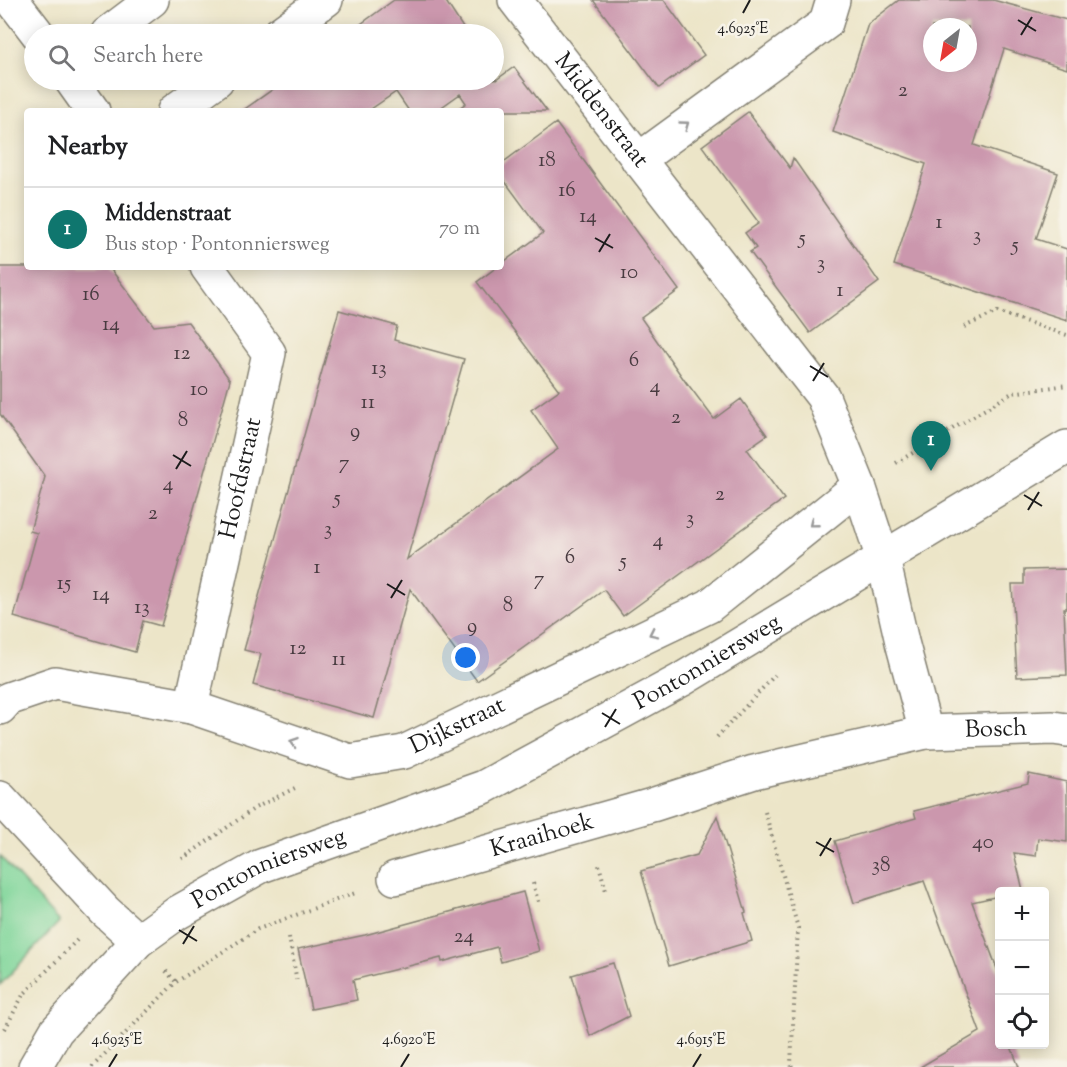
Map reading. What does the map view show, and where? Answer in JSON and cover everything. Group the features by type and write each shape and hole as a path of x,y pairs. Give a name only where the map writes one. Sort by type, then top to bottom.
{"street":[{"path":"12,0 30,24"},
{"path":"120,24 152,0"},
{"path":"293,24 326,0"},
{"name":"Middenstraat","path":"515,0 823,397 859,486 883,559 926,732"},
{"path":"638,160 825,22 833,0"},
{"path":"77,90 91,108"},
{"path":"178,108 203,90"},
{"name":"Hoofdstraat","path":"191,707 269,353 209,270"},
{"name":"Pontonniersweg","path":"35,1067 56,1030 138,941 177,913 261,866 484,787 681,680 1067,447"},
{"name":"Dijkstraat","path":"3,699 55,683 191,707 350,761 404,752 709,606 859,486"},
{"name":"Bosch","path":"926,732 1053,728 1067,730"},
{"name":"Kraaihoek","path":"395,878 652,805 754,772 926,732"},
{"path":"0,798 105,911 138,941"}],"path":[{"path":"964,327 997,312 1067,335"},
{"path":"859,486 1012,393 1067,385"},
{"path":"713,742 777,674"},
{"path":"180,860 255,808 350,761"},
{"path":"766,814 798,928 792,1067"},
{"path":"596,855 606,891"},
{"path":"92,1067 176,982 258,929 395,878"},
{"path":"533,882 539,905"},
{"path":"289,937 297,982"}],"green space":[{"path":"0,856 59,922 0,985"}],"building":[{"path":"394,0 445,0 461,24 361,24"},
{"path":"593,0 664,0 704,55 659,88"},
{"path":"899,0 993,0 1067,20 1067,69 1004,49 974,145 1058,173 1036,239 1067,249 1067,320 894,265 926,164 833,132 868,24"},
{"path":"514,67 547,111 459,108 466,103 460,94 440,108 407,108 396,92 372,108 246,108 272,90 504,90 504,74"},
{"path":"748,112 790,168 793,158 879,282 810,333 750,252 756,248 745,233 759,223 702,146"},
{"path":"556,123 679,290 641,318 714,419 741,399 767,435 747,449 784,499 623,616 604,590 477,681 410,589 374,718 253,685 261,654 244,650 339,310 397,326 394,340 464,359 407,559 558,449 531,410 559,390 477,282 493,270 504,270 504,262 543,233 504,180 504,162"},
{"path":"0,267 24,267 24,270 111,270 154,326 188,322 230,380 161,626 143,621 135,652 14,617 37,533 30,531 45,477 0,414"},
{"path":"1067,569 1067,608 1064,608 1067,675 1017,677 1012,584 1024,584 1024,570"},
{"path":"1029,774 1067,782 1067,842 1038,838 1036,856 1014,853 1022,887 995,887 995,897 972,902 995,963 995,1049 1012,1049 1019,1067 920,1067 980,1032 924,881 854,903 835,841 916,818 914,811 1028,783"},
{"path":"717,816 746,912 744,913 752,941 669,966 641,871 697,855"},
{"path":"523,892 539,951 501,962 497,947 442,962 441,958 353,980 357,1000 311,1009 298,949 365,935"},
{"path":"613,963 629,1016 590,1036 572,975"}],"place":[{"name":"Middenstraat","path":"931,471"}]}
